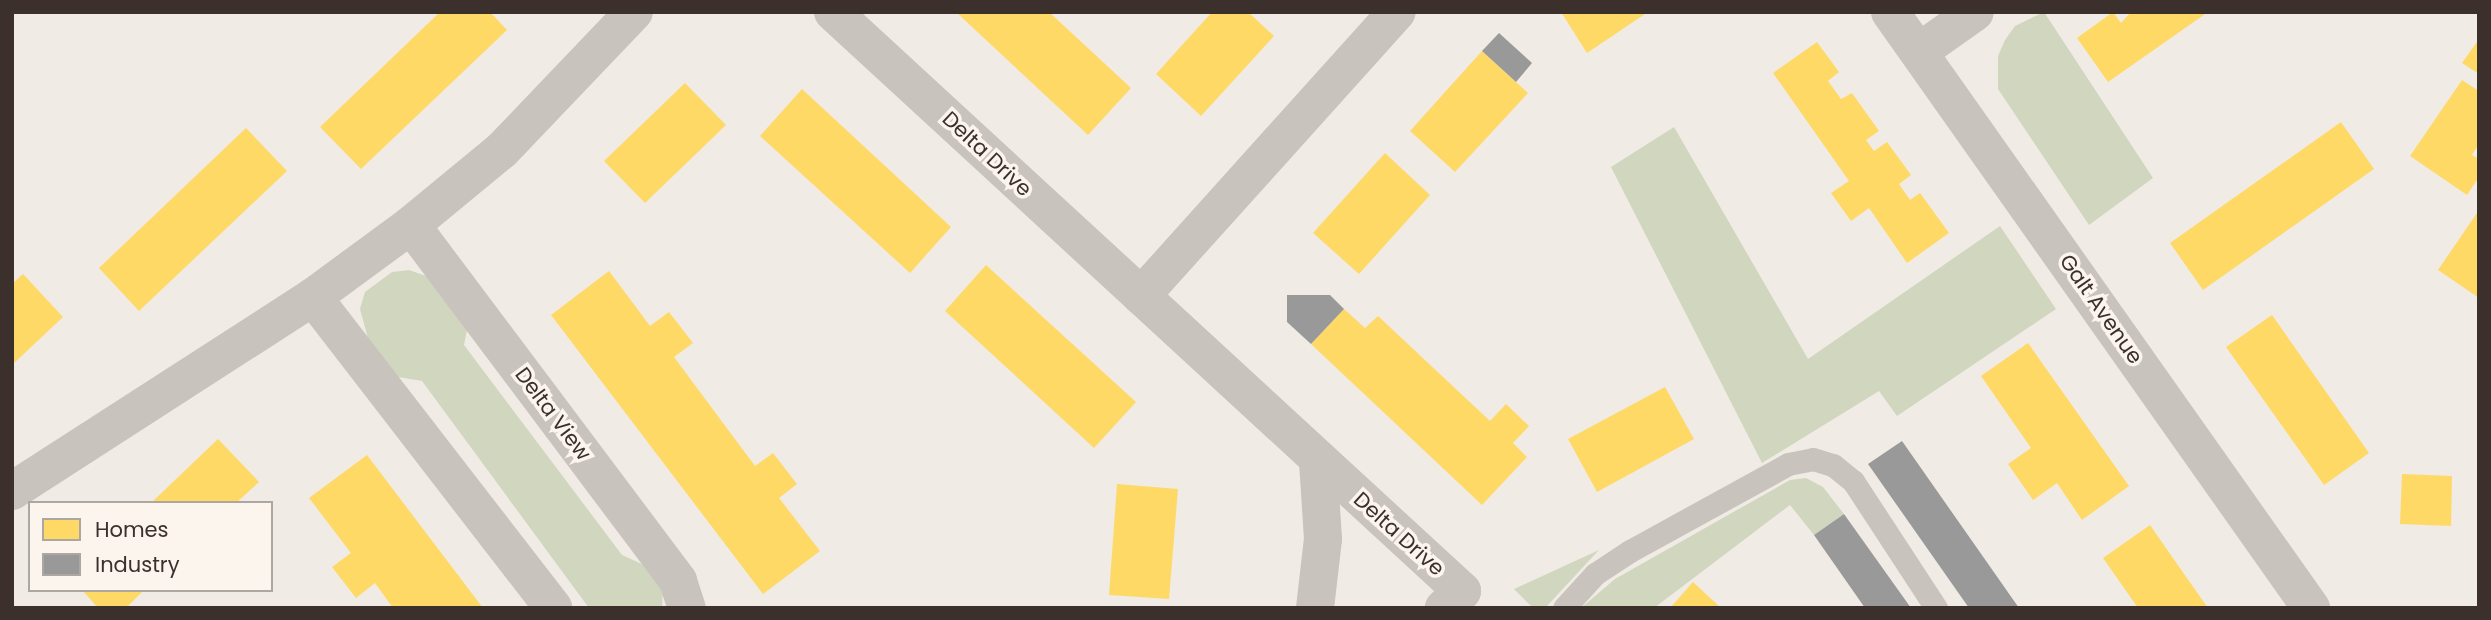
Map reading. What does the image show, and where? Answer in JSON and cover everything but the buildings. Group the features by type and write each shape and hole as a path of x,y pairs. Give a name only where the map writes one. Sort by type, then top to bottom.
{"street":[{"path":"12,491 313,297 411,225 502,149 634,12"},
{"name":"Delta Drive","path":"833,12 1318,461 1462,602"},
{"path":"1141,296 1397,12"},
{"name":"Galt Avenue","path":"1890,12 2311,608"},
{"path":"1920,51 1975,12"},
{"name":"Delta View","path":"411,225 678,580 687,608"},
{"path":"313,297 553,608"},
{"name":"Delta Drive","path":"1315,608 1323,539 1318,461"}],"lane":[{"path":"1564,608 1595,574 1630,551 1788,464 1813,459 1833,465 1853,481 1936,608"}],"green space":[{"path":"2044,12 2153,178 2089,225 1998,89 1998,56 2005,40 2015,26"},
{"path":"1674,127 1808,359 2000,226 2056,309 1897,416 1879,391 1762,463 1611,167"},
{"path":"409,270 426,276 468,325 464,345 622,555 655,570 663,586 662,608 589,608 422,381 398,377 369,342 360,309 365,292 392,272"},
{"path":"1806,478 1823,487 1844,514 1814,535 1790,505 1654,608 1581,608 1615,579 1790,480"},
{"path":"1599,550 1546,607 1533,608 1514,589"}]}
